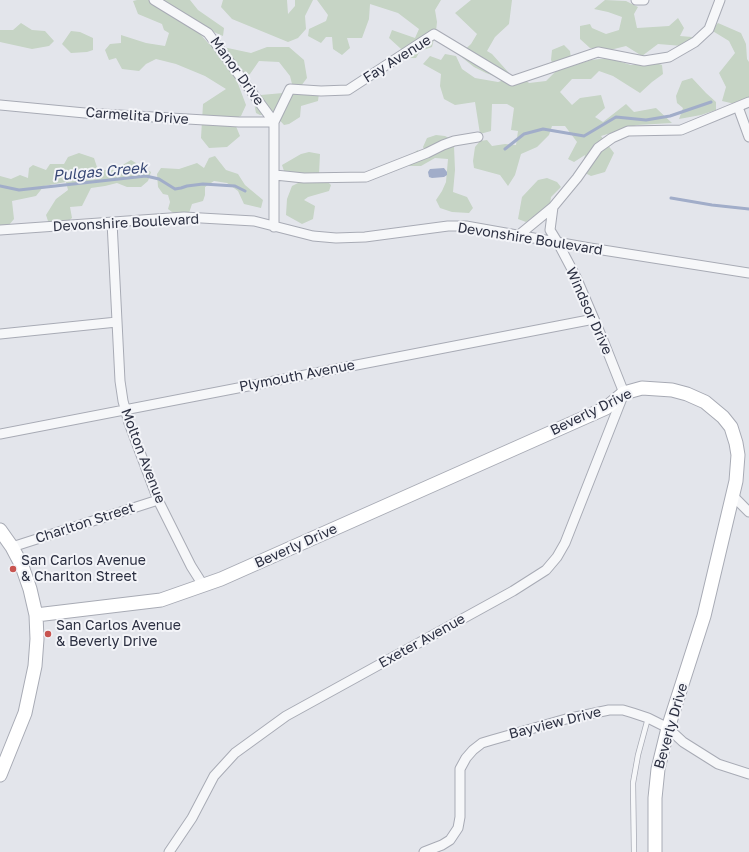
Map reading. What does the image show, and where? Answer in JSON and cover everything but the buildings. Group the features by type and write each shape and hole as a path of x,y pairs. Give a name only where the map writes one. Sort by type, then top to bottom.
{"street":[{"name":"Manor Drive","path":"154,0 208,33 274,122"},
{"path":"636,0 644,0"},
{"name":"Fay Avenue","path":"274,226 274,122 290,89 321,91 348,90 434,34 512,81 598,52 644,61 669,56 695,42 709,29 720,0"},
{"path":"519,235 553,207 577,178 598,148 612,138 628,131 681,130 749,102"},
{"name":"Carmelita Drive","path":"0,105 108,114 239,122 274,122"},
{"path":"738,106 749,136"},
{"path":"275,175 304,178 366,176 427,153 448,143 478,137"},
{"name":"Windsor Drive","path":"553,207 550,230 558,243 594,319 624,394"},
{"name":"Devonshire Boulevard","path":"0,230 184,217 254,221 313,236 336,238 364,237 448,226 466,226 558,243 749,273"},
{"name":"Molton Avenue","path":"112,222 120,381 125,409 158,500 190,566 203,585"},
{"name":"Plymouth Avenue","path":"0,434 594,319"},
{"path":"0,334 117,322"},
{"name":"Beverly Drive","path":"36,615 161,600 221,579 606,408 624,394 642,388 672,390 687,394 705,402 723,417 730,427 736,443 738,455 733,496 704,616 668,728 658,769 655,798 655,852"},
{"name":"Exeter Avenue","path":"169,852 192,818 214,776 235,753 286,716 513,591 546,570 558,557 565,543 624,394"},
{"path":"733,496 749,512"},
{"name":"Charlton Street","path":"12,547 158,500"},
{"path":"0,530 12,547 22,566 30,589 36,615 37,639 35,666 25,713 0,775"},
{"name":"Bayview Drive","path":"424,852 442,846 450,840 458,828 460,817 460,769 466,758 473,750 482,743 566,719 602,711 623,710 648,718 668,728 683,742 718,764 749,774"}],"lane":[{"path":"634,852 633,783 638,754 648,718"}],"green space":[{"path":"190,0 198,10 224,28 223,36 207,29 201,35 209,44 251,53 267,47 289,47 304,60 307,78 301,86 292,84 290,76 279,62 259,61 250,74 237,81 246,105 241,116 233,119 240,136 227,147 209,148 201,138 203,104 226,89 205,76 176,64 156,59 146,64 139,71 122,69 116,58 109,60 105,50 110,44 121,43 121,35 146,43 165,46 169,33 164,30 162,24 138,14 133,1"},
{"path":"223,0 287,0 288,14 295,6 295,0 313,0 305,16 306,29 298,38 288,42 232,19 221,7"},
{"path":"317,0 441,0 435,10 437,22 432,47 420,51 416,58 411,58 389,38 392,30 415,38 419,29 398,13 370,4 369,19 362,38 347,38 350,48 342,55 333,49 332,37 326,37 321,43 308,36 309,29 326,21 328,15"},
{"path":"471,0 512,0 509,24 495,37 487,51 492,54 509,73 494,76 474,67 459,55 471,44 477,34 455,13"},
{"path":"605,0 626,1 638,7 634,14 637,28 669,26 678,18 684,28 680,36 692,37 695,47 658,44 642,56 626,46 610,50 590,48 580,39 580,26 590,24 592,28 606,34 619,30 622,17 594,9"},
{"path":"21,23 32,30 45,31 54,41 49,46 32,49 0,42 0,30 13,30"},
{"path":"718,23 741,33 746,44 747,59 749,62 749,103 735,104 722,101 726,87 719,73 735,53 729,41 711,30"},
{"path":"71,31 80,32 93,38 93,50 71,53 62,44"},
{"path":"564,45 570,51 572,66 591,60 608,58 631,65 656,63 662,65 663,74 640,93 613,76 599,71 591,79 572,79 560,92 572,105 580,98 601,95 605,108 595,117 603,122 626,104 634,112 656,108 672,123 637,125 601,136 614,153 605,172 591,176 581,171 585,155 574,162 568,159 577,142 565,126 552,126 549,135 537,147 521,154 515,175 508,186 500,175 474,168 473,161 475,147 480,141 487,140 492,146 505,144 516,145 518,131 511,130 514,108 507,104 492,104 491,131 480,134 475,102 455,105 444,99 440,86 441,74 423,64 430,56 441,60 445,54 456,56 462,69 475,78 498,82 520,75 529,83 546,81 556,71 551,60 552,50"},
{"path":"692,78 716,102 716,110 701,115 679,119 683,108 677,103 676,96 682,81"},
{"path":"294,92 319,93 318,101 301,106 300,117 289,124 284,125 273,113 260,115 256,113 254,103 261,95"},
{"path":"436,135 449,138 454,146 455,170 453,192 467,197 473,208 469,213 452,212 440,208 436,200 446,182 448,159 435,158 421,166 409,166 409,156 418,150 423,160 427,158 423,147 427,138"},
{"path":"309,152 320,154 319,174 331,185 329,191 308,197 304,200 315,206 313,219 302,224 286,215 287,199 292,186 300,182 292,173 284,171 282,165 301,154"},
{"path":"79,153 94,158 98,170 114,170 131,160 151,172 148,181 141,187 127,187 117,183 91,188 82,206 70,207 72,218 65,224 49,224 46,215 56,199 68,190 66,182 44,186 36,196 12,201 14,219 9,225 0,230 0,176 11,179 20,175 28,178 29,168 33,165 46,170 50,164 64,164 68,157"},
{"path":"215,156 226,170 238,174 245,185 263,200 261,208 244,204 238,191 227,183 214,181 205,187 203,201 192,204 189,213 176,215 168,209 170,202 168,195 163,194 158,187 157,174 161,168 179,169 197,163 204,168 209,158"},
{"path":"547,178 557,182 561,187 551,197 550,204 546,210 538,213 526,222 518,219 522,197 538,180"}],"water":[{"path":"444,168 447,175 444,177 429,177 428,172 430,169"}],"waterway":[{"name":"Pulgas Creek","path":"505,149 524,134 543,129 584,136 616,117 646,120 670,116 711,102"},
{"name":"Pulgas Creek","path":"0,186 19,190 146,176 159,179 175,189 203,184 235,186 245,191"},
{"name":"Pulgas Creek","path":"671,198 712,205 749,209"}],"place":[{"name":"San Carlos Avenue & Charlton Street","path":"13,569"},
{"name":"San Carlos Avenue & Beverly Drive","path":"48,634"}]}
